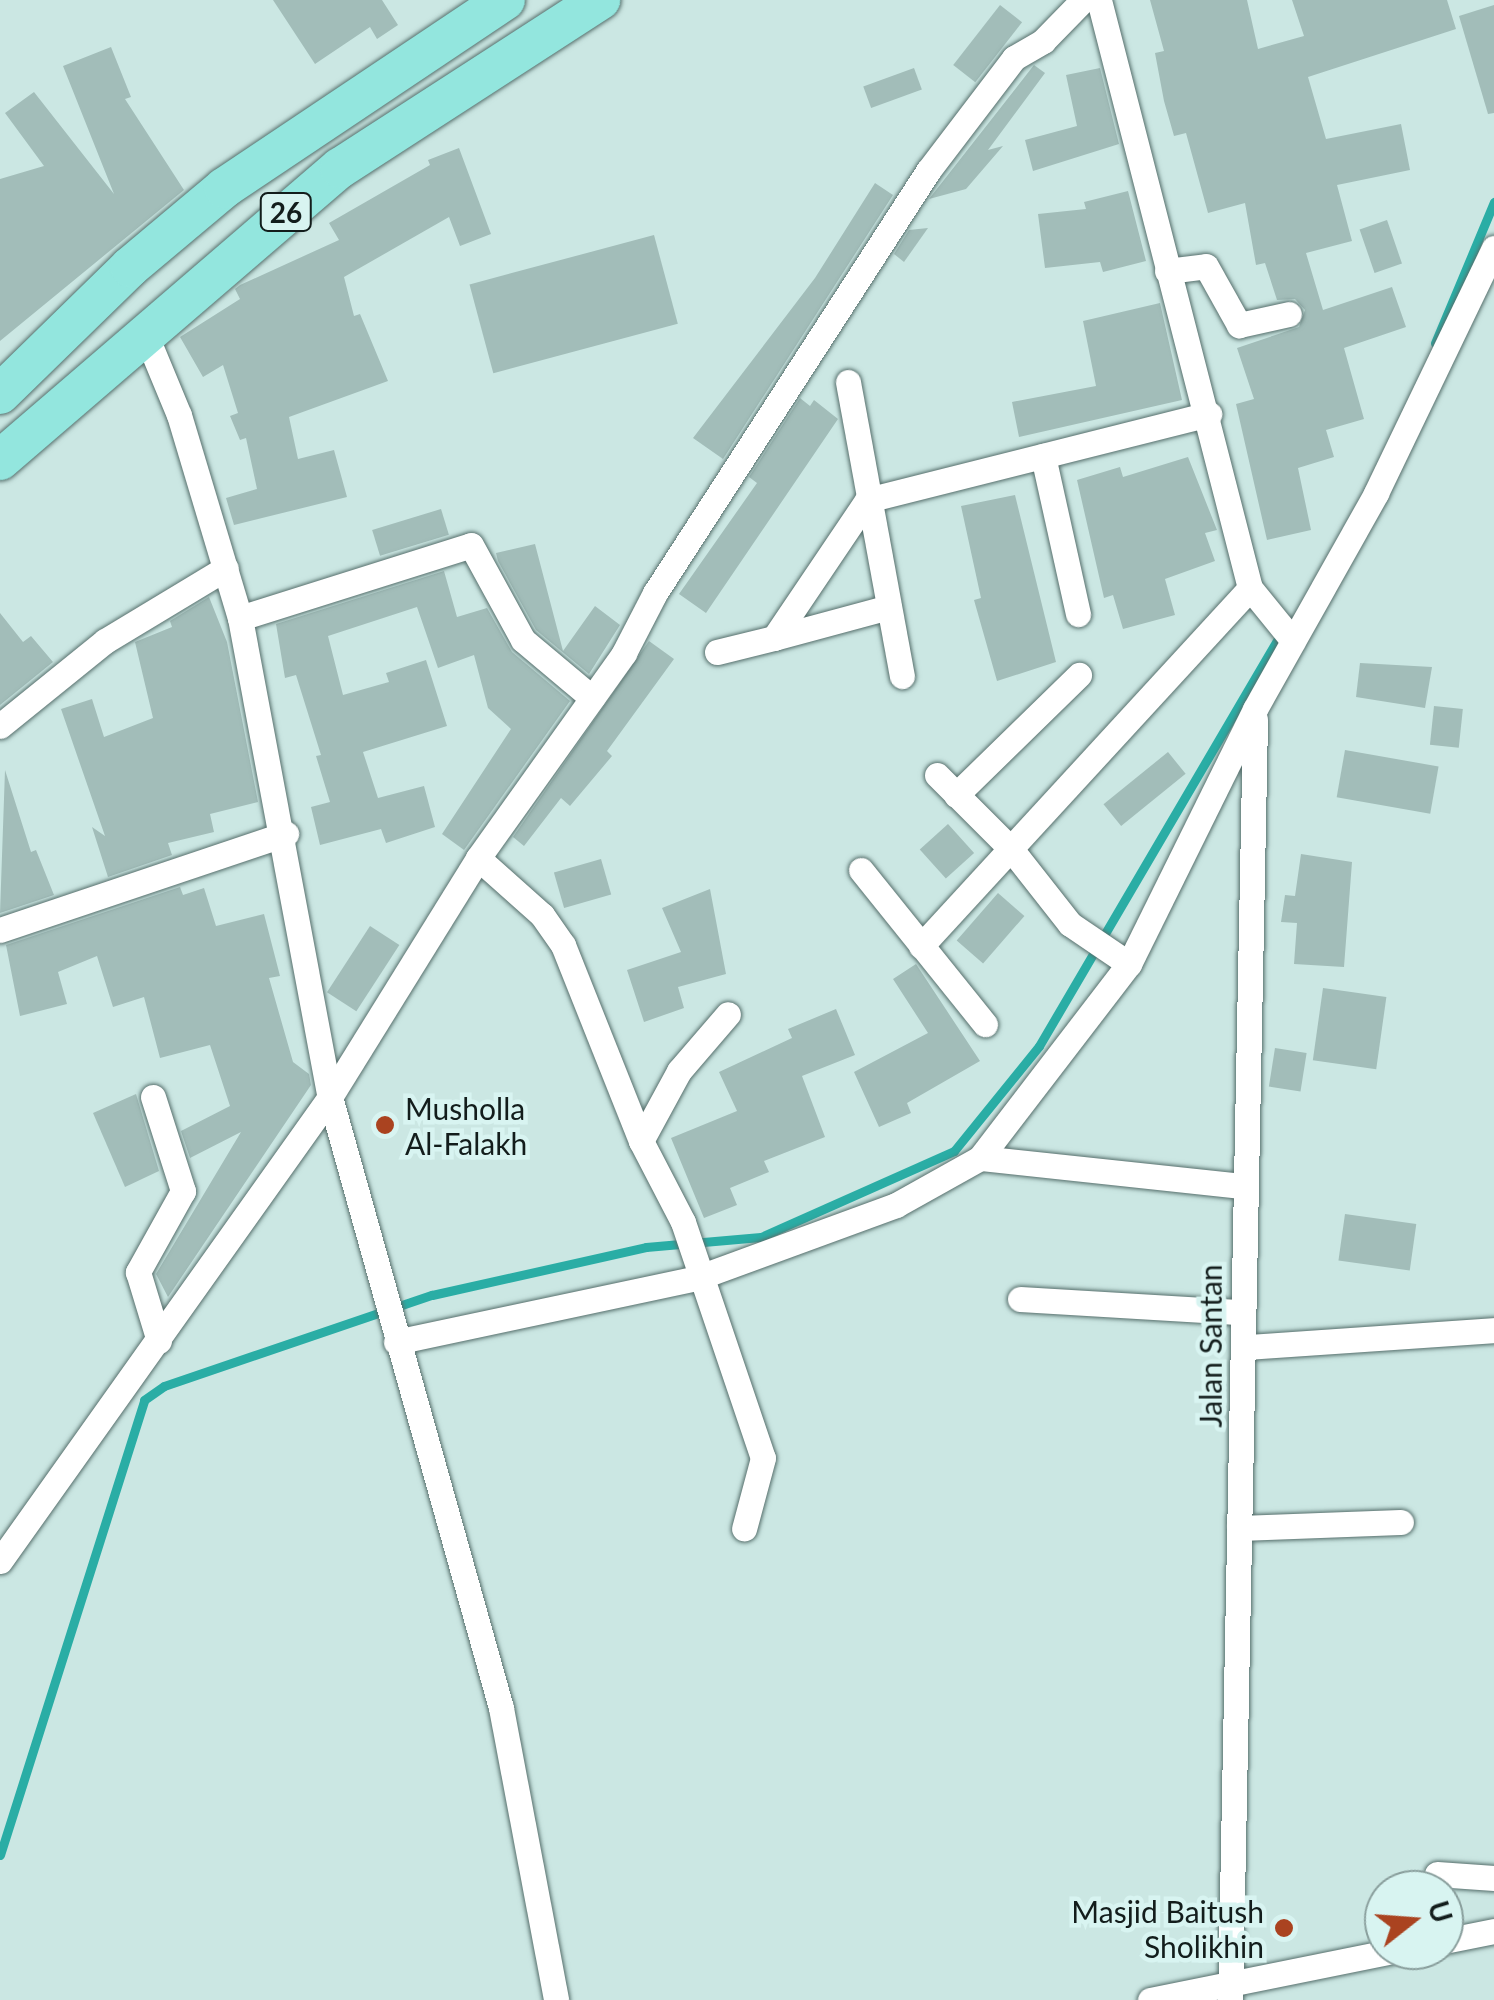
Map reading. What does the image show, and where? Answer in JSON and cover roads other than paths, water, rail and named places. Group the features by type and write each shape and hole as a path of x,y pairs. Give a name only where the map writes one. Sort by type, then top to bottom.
{"highway":[{"name":"26","path":"0,394 130,267 224,188 505,0"},
{"name":"26","path":"0,460 340,168 600,0"}],"street":[{"path":"0,1561 330,1098 478,858 592,698 928,171 1014,58 1042,41 1083,0"},
{"path":"1099,0 1254,597 1288,637"},
{"path":"394,1336 695,1268 896,1205 980,1158 1130,964 1288,637 1376,493 1494,248"},
{"path":"1167,271 1206,266 1238,325 1288,314"},
{"path":"145,332 180,415 240,618 286,834 330,1098 501,1708 556,2000"},
{"path":"848,382 902,676"},
{"path":"774,638 867,500 1209,414"},
{"path":"1043,456 1078,614"},
{"path":"240,618 472,546 523,640 592,698"},
{"path":"0,726 105,641 226,568"},
{"path":"922,946 1254,597"},
{"path":"716,652 888,607"},
{"path":"956,795 1079,675"},
{"name":"Jalan Santan","path":"1228,1992 1234,1929 1255,709"},
{"path":"938,775 1011,849 1070,924 1103,950 1130,964"},
{"path":"0,930 286,834"},
{"path":"478,858 542,916 563,945 641,1141 683,1222 695,1268 747,1399 763,1458 744,1529"},
{"path":"860,870 985,1024"},
{"path":"641,1141 679,1072 728,1014"},
{"path":"153,1097 183,1191 138,1272 159,1341"},
{"path":"980,1158 1244,1186"},
{"path":"1020,1298 1242,1312"},
{"path":"1246,1347 1494,1330"},
{"path":"1239,1528 1401,1522"},
{"path":"1464,1876 1494,1878"},
{"path":"1464,1937 1494,1931"},
{"path":"1150,2000 1228,1992 1364,1958"}],"waterway":[{"path":"1435,343 1494,202"},
{"path":"0,1855 144,1400 164,1386 432,1295 646,1247 761,1237 954,1151 1039,1046 1281,634"}],"place":[{"name":"Musholla Al-Falakh","path":"385,1125"},
{"name":"Masjid Baitush Sholikhin","path":"1284,1928"}]}
